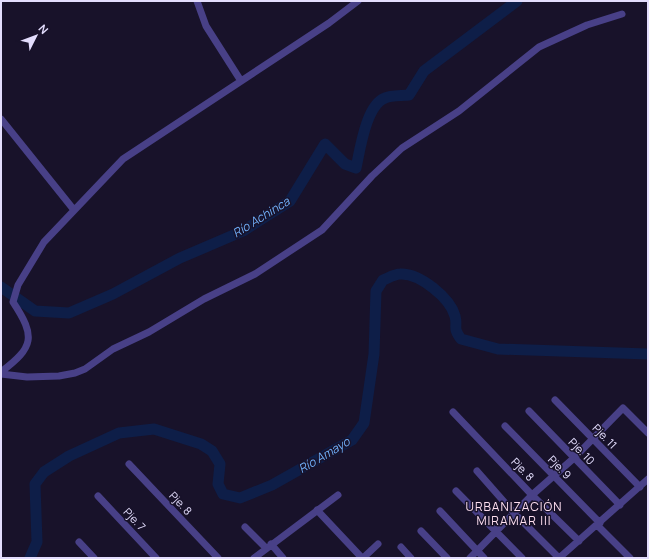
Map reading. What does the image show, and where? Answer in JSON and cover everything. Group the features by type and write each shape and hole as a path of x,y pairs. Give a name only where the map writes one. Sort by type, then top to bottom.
{"street":[{"path":"197,1 206,26 241,81"},
{"path":"1,373 24,352 29,340 27,323 13,302 18,284 44,242 74,210 123,159 329,23 358,1"},
{"path":"1,373 27,377 59,376 80,371 113,349 149,332 204,299 255,274 322,230 372,176 402,148 459,111 539,47 587,25 622,14"},
{"path":"1,118 74,210"},
{"name":"Pje. 11","path":"555,400 640,487"},
{"path":"470,558 532,495 574,458 623,408 648,432"},
{"name":"Pje. 10","path":"529,411 620,505"},
{"name":"Pje. 8","path":"453,412 532,495 579,541"},
{"name":"Pje. 9","path":"505,426 630,558"},
{"name":"Pje. 8","path":"129,464 218,558"},
{"path":"477,471 514,513 559,558 648,479"},
{"path":"456,491 522,558"},
{"path":"254,558 338,495"},
{"name":"Pje. 7","path":"98,496 156,558"},
{"path":"317,510 362,558 378,544"},
{"path":"440,511 484,558"},
{"path":"245,526 283,558"},
{"path":"421,531 446,558"},
{"path":"79,542 94,558"},
{"path":"401,547 412,558"}],"waterway":[{"name":"Río Achinca","path":"1,287 35,311 69,313 113,294 180,258 243,231 290,201 325,144 345,164 356,168 365,129 373,109 378,102 387,97 409,95 424,71 517,1"},
{"name":"Río Amayo","path":"30,558 37,542 35,484 44,472 69,456 119,433 154,429 201,444 212,451 220,464 218,484 223,494 240,498 272,485 352,440 364,423 374,354 376,291 383,280 394,275 408,275 416,278 425,282 441,295 452,309 456,320 457,332 461,339 498,349 648,354"}],"district":[{"name":"URBANIZACIÓN MIRAMAR III","path":"514,513"}]}
